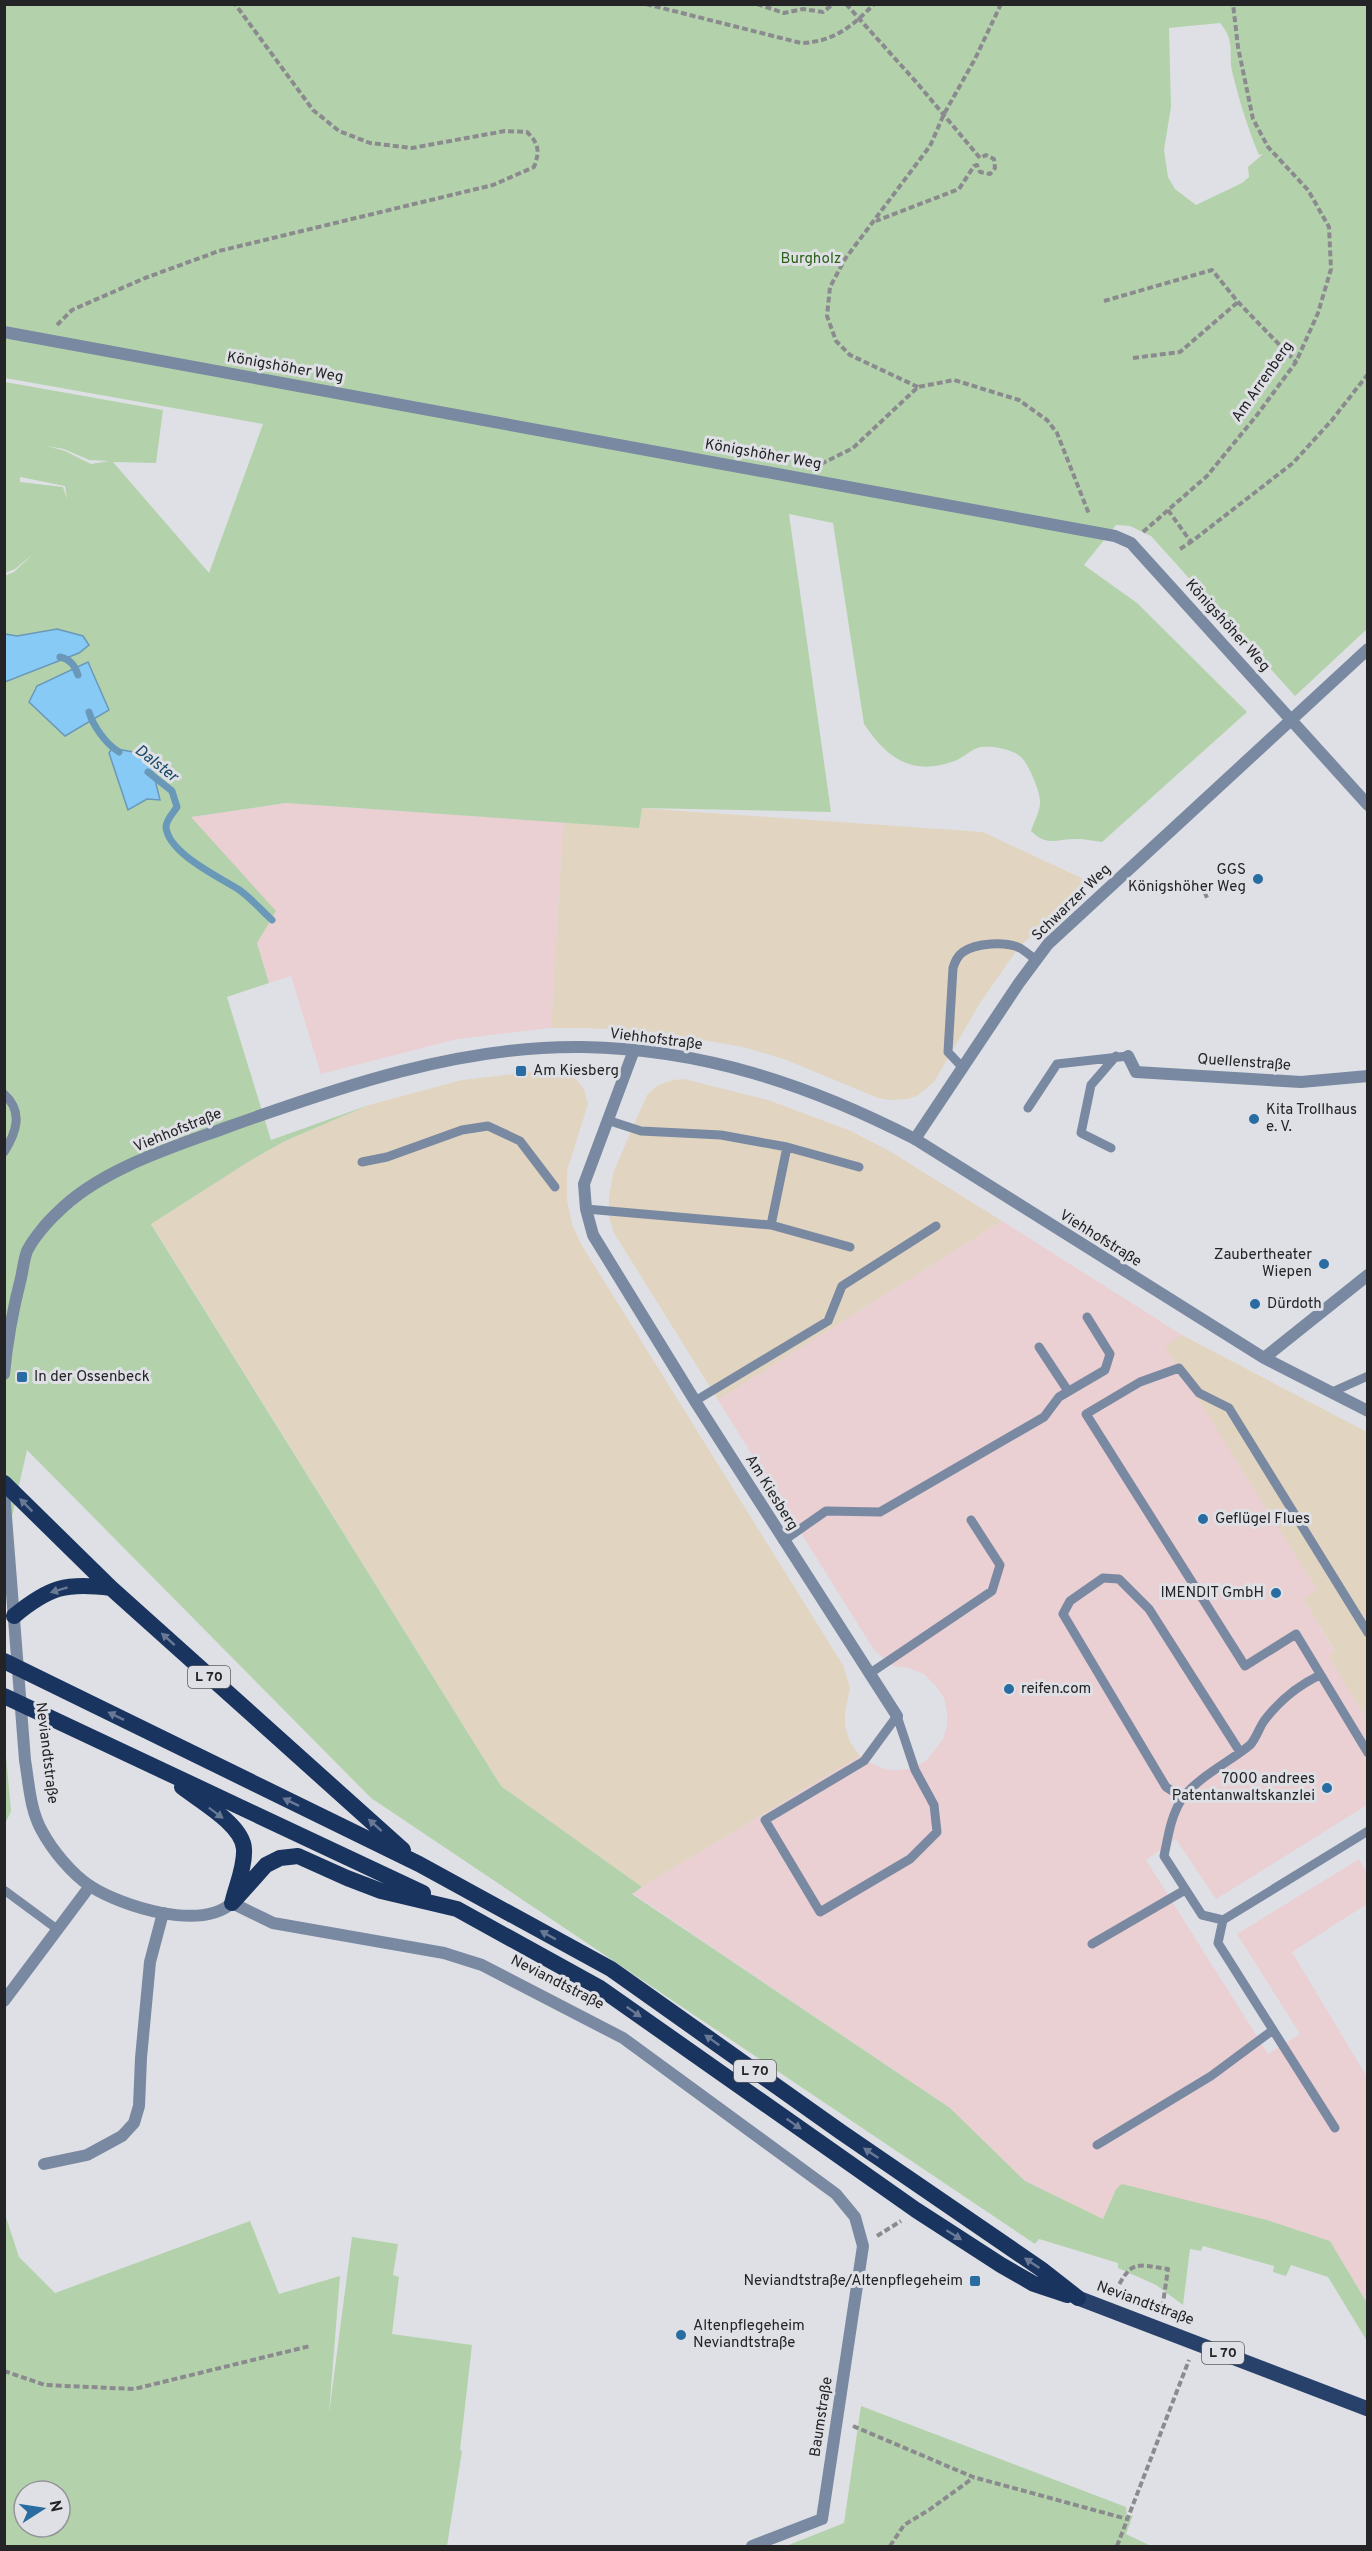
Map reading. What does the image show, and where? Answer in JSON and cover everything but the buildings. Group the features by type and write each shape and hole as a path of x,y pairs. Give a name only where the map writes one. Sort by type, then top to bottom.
{"highway":[{"name":"L 70","path":"4,1483 111,1588 419,1864"},
{"path":"14,1616 32,1601 59,1587 85,1585 111,1588"},
{"name":"L 70","path":"4,1661 419,1864 611,1969 841,2132 1041,2269 1078,2298"},
{"name":"L 70","path":"4,1696 457,1909 600,1988 916,2211 1034,2284 1078,2298"},
{"path":"153,1765 234,1827 242,1838 244,1849 242,1864 232,1903"},
{"path":"232,1903 266,1865 280,1858 298,1856 381,1890 457,1909"}],"main road":[{"name":"Neviandtstraße","path":"1078,2298 1368,2409"}],"street":[{"name":"Königshöher Weg","path":"4,332 1096,532 1131,543 1368,805"},
{"name":"Schwarzer Weg","path":"915,1139 1048,944 1368,649"},
{"name":"Viehhofstraße","path":"4,1374 15,1303 28,1250 57,1213 96,1182 189,1141 292,1103 444,1061 483,1053 531,1048 584,1047 634,1050 694,1058 767,1075 865,1113 915,1139 1264,1358 1368,1411"},
{"name":"Am Kiesberg","path":"634,1050 584,1184 586,1209 593,1235 694,1401 897,1716"},
{"name":"Quellenstraße","path":"1122,1056 1136,1072 1301,1082 1368,1076"},
{"path":"1264,1358 1368,1275"},
{"name":"Neviandtstraße","path":"4,1491 25,1760 31,1801 42,1831 62,1859 90,1886 133,1906 188,1916 211,1915 224,1911 232,1903 273,1923 444,1953 482,1965 613,2033 836,2194 855,2217 863,2246"},
{"path":"4,2001 90,1886"},
{"path":"44,2164 87,2155 122,2136 134,2123 139,2106 150,1962 163,1912"},
{"name":"Baumstraße","path":"752,2547 822,2518 863,2246"}],"lane":[{"path":"963,1068 948,1052 953,968 957,959 962,953 979,946 1004,945 1018,947 1036,960"},
{"path":"1028,1108 1057,1064 1122,1056"},
{"path":"1111,1148 1081,1133 1090,1085 1122,1056"},
{"path":"4,1094 15,1110 18,1127 4,1152"},
{"path":"607,1120 641,1131 721,1135 787,1147 859,1167"},
{"path":"362,1162 387,1158 462,1130 488,1126 520,1141 555,1187"},
{"path":"771,1225 787,1147"},
{"path":"586,1209 771,1225 850,1247"},
{"path":"694,1401 828,1321 842,1286 936,1226"},
{"path":"783,1541 826,1511 880,1512 1044,1417 1059,1397 1105,1370 1110,1354 1087,1317"},
{"path":"1039,1347 1068,1392"},
{"path":"1368,1633 1230,1408 1199,1393 1179,1368 1140,1382 1086,1414 1245,1666 1296,1634 1368,1753"},
{"path":"1332,1392 1368,1376"},
{"path":"869,1674 992,1591 1000,1565 971,1520"},
{"path":"1183,1798 1166,1787 1063,1614 1070,1601 1103,1578 1119,1579 1149,1609 1240,1752"},
{"path":"1320,1675 1302,1683 1281,1701 1263,1723 1252,1744 1183,1798 1175,1812 1164,1856 1202,1915 1223,1920 1368,1831"},
{"path":"897,1716 915,1770 934,1805 937,1832 910,1859 820,1911 765,1820 864,1761 897,1716"},
{"path":"4,1890 57,1929"},
{"path":"1092,1944 1185,1890"},
{"path":"1223,1920 1218,1943 1335,2128"},
{"path":"1097,2145 1211,2076 1273,2030"}],"path":[{"path":"42,339 72,310 145,278 219,251 493,185 534,167 539,154 537,142 527,132 505,131 412,148 370,143 339,131 313,110 235,4"},
{"path":"646,4 801,43 820,42 837,35 860,19 874,4"},
{"path":"757,4 784,13 803,9 824,12 833,4"},
{"path":"803,9 808,4"},
{"path":"846,4 980,158 986,155 994,159 995,168 990,174 980,172 977,165 974,166 959,189 875,221"},
{"path":"918,387 850,355 836,341 827,316 830,287 844,259 930,146 1001,4"},
{"name":"Am Arrenberg","path":"1131,543 1207,476 1257,415 1296,362 1318,313 1331,269 1329,227 1308,190 1268,147 1253,119 1238,47 1233,4"},
{"path":"1104,301 1212,270 1238,302 1296,362"},
{"path":"1133,358 1180,352 1238,302"},
{"path":"1180,549 1293,463 1332,420 1368,374"},
{"path":"807,479 816,466 853,448 918,387 954,380 1019,400 1047,420 1057,433 1096,532"},
{"path":"1168,510 1191,542"},
{"path":"1201,884 1208,900"},
{"path":"863,2246 916,2211"},
{"path":"1106,2309 1127,2270 1139,2264 1168,2269 1159,2328"},
{"path":"1117,2547 1196,2342"},
{"path":"4,2371 45,2385 134,2390 310,2346"},
{"path":"837,2419 973,2477 1127,2518"},
{"path":"890,2547 904,2525 929,2510 973,2477"}],"shaded area":[{"path":"286,803 563,822 551,1028 457,1039 321,1074 291,976 269,983 257,943 275,911 190,817"},
{"path":"641,808 983,832 1092,883 1019,947 980,1003 934,1082 909,1099 889,1100 878,1098 784,1059 743,1047 656,1032 551,1028 563,822 638,827"},
{"path":"548,1070 565,1072 577,1080 584,1089 588,1104 567,1171 567,1200 572,1224 581,1244 844,1667 850,1688 845,1726 850,1742 860,1756 642,1887 501,1786 151,1223 285,1141 369,1105 462,1080"},
{"path":"684,1079 768,1100 851,1131 891,1152 1002,1221 718,1400 614,1233 609,1218 609,1197 613,1173 647,1095 658,1085"},
{"path":"1002,1221 1182,1335 1165,1346 1317,1590 1303,1599 1335,1652 1328,1656 1367,1720 1367,1805 1216,1899 1176,1839 1146,1860 1268,2054 1300,2034 1237,1934 1359,1859 1367,1873 1367,1904 1292,1952 1367,2077 1367,2303 1330,2241 1267,2220 1116,2189 1103,2219 1025,2181 950,2108 632,1893 860,1756 888,1770 913,1768 927,1760 943,1739 947,1726 944,1698 924,1674 909,1668 893,1666 874,1650 718,1400"},
{"path":"1182,1335 1367,1432 1367,1720 1328,1656 1335,1651 1303,1599 1317,1590 1164,1346"}],"green space":[{"name":"Burgholz","path":"5,5 1367,5 1367,629 1295,696 1151,536 1130,526 1116,525 1084,565 1137,603 1247,712 1102,842 1077,839 1048,841 1031,831 1039,811 1040,800 1031,772 1024,760 1017,754 1002,749 981,747 942,765 915,766 893,756 873,737 864,724 833,523 789,514 831,812 642,808 639,828 286,803 191,817 276,911 257,943 269,983 227,997 271,1140 369,1105 285,1141 151,1224 501,1786 642,1887 632,1894 950,2108 1025,2181 1103,2219 1116,2189 1122,2184 1267,2220 1330,2241 1367,2303 1367,2341 1328,2277 1291,2265 1286,2276 1273,2272 1274,2266 1203,2246 1201,2251 1190,2249 1183,2305 1156,2285 1118,2268 1118,2263 1039,2239 1035,2244 371,1798 27,1450 5,1548 4,576 14,572 34,553 15,569 5,573 5,382 163,410 156,463 113,462 209,573 263,424 5,378","holes":["1220,23 1230,43 1231,67 1244,116 1259,155 1263,154 1248,167 1249,177 1242,183 1196,205 1175,189 1168,177 1164,150 1171,107 1169,28","47,446 64,449 89,460 109,461 91,464 65,451","20,477 65,486 67,499 63,487 20,482"]},
{"path":"5,1745 11,1811 4,1824"},
{"path":"5,2214 19,2257 55,2293 250,2221 279,2294 340,2276 329,2414 352,2237 398,2244 393,2275 399,2277 392,2334 472,2345 460,2450 462,2451 447,2546 5,2546"},
{"path":"861,2406 1126,2507 1127,2518 1133,2515 1126,2534 1151,2546 786,2546 844,2523"}],"water":[{"path":"57,629 83,636 89,645 79,653 5,682 5,634 17,636"},
{"path":"88,662 109,710 65,736 29,702 37,686"},
{"path":"112,748 149,755 160,800 147,799 128,810 109,753"}],"waterway":[{"name":"Dalster","path":"60,657 72,663 78,675"},
{"name":"Dalster","path":"89,712 101,734 119,752"},
{"name":"Dalster","path":"148,772 172,791 177,807 168,819 166,827 175,846 196,863 242,892 272,920"}],"place":[{"name":"GGS Königshöher Weg","path":"1258,879"},
{"name":"Am Kiesberg","path":"521,1071"},
{"name":"Kita Trollhaus e. V.","path":"1254,1119"},
{"name":"Zaubertheater Wiepen","path":"1324,1264"},
{"name":"Dürdoth","path":"1255,1304"},
{"name":"In der Ossenbeck","path":"22,1377"},
{"name":"Geflügel Flues","path":"1203,1519"},
{"name":"IMENDIT GmbH","path":"1276,1593"},
{"name":"reifen.com","path":"1009,1689"},
{"name":"7000 andrees Patentanwaltskanzlei","path":"1327,1788"},
{"name":"Neviandtstraße/Altenpflegeheim","path":"975,2281"},
{"name":"Altenpflegeheim Neviandtstraße","path":"681,2335"}]}
